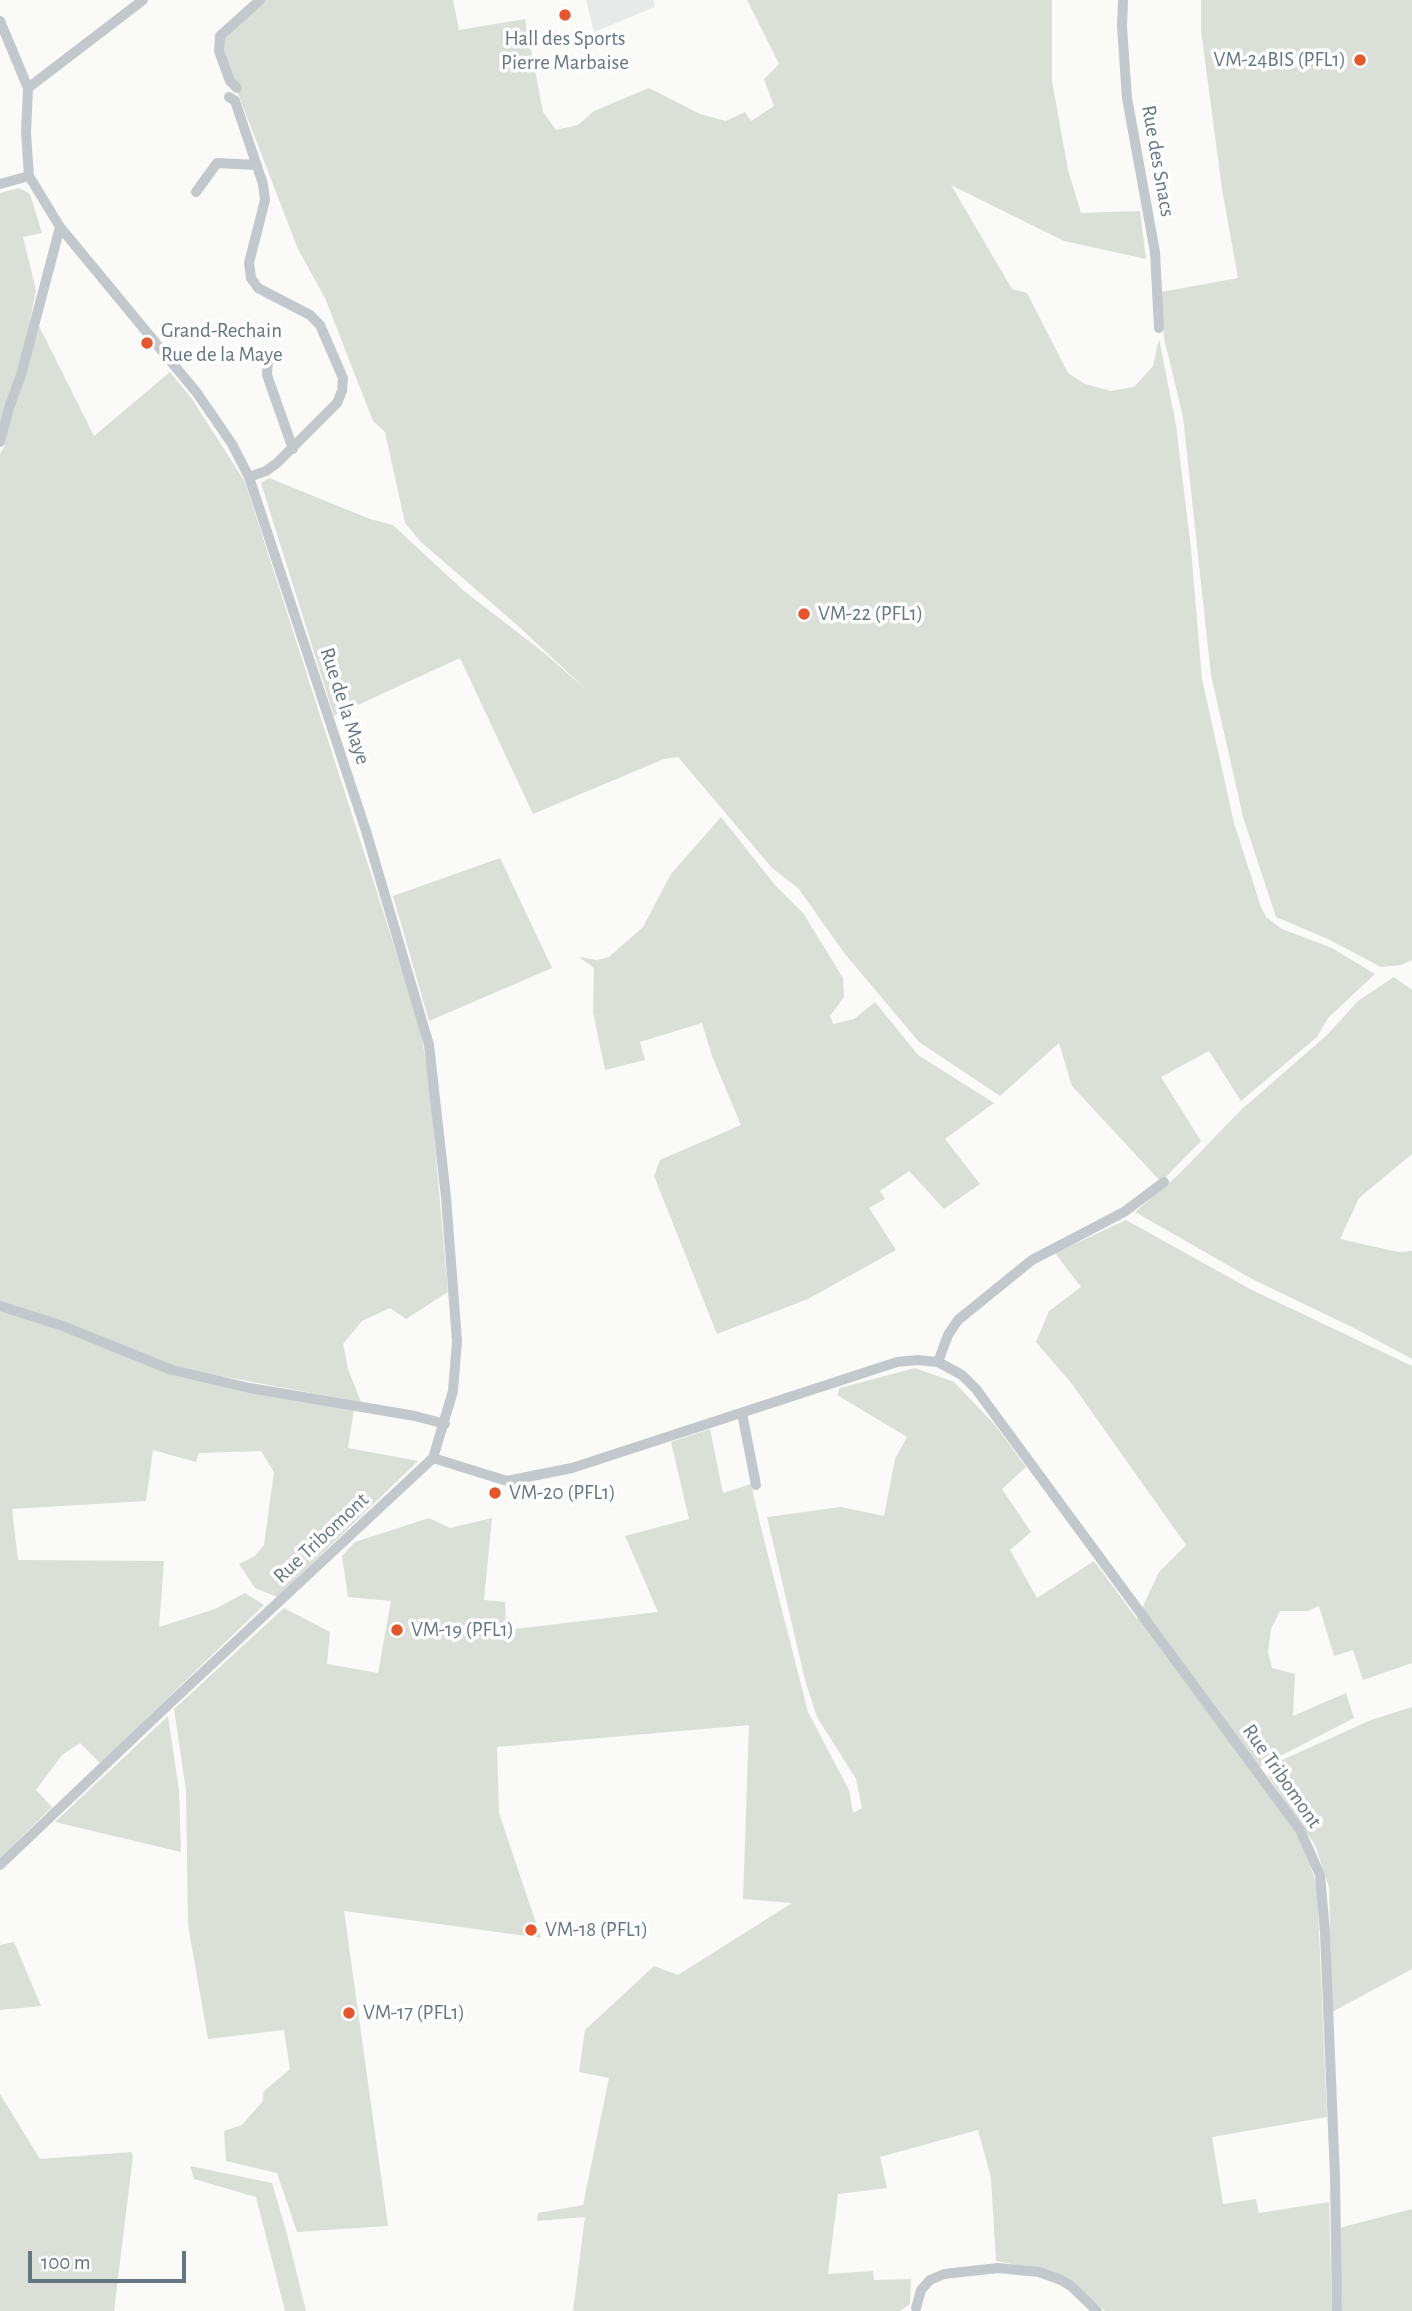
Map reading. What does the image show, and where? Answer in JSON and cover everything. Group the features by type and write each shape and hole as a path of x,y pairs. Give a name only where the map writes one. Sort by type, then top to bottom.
{"street":[{"path":"28,88 143,0"},
{"path":"237,88 230,80 219,51 219,36 260,0"},
{"name":"Rue des Snacs","path":"1123,0 1122,27 1127,98 1155,252 1159,328"},
{"path":"0,21 28,88 26,133 29,176 0,184"},
{"path":"229,97 235,101 263,184 265,200 249,263 251,278 265,293 310,315 320,325 343,378 337,403 293,449 266,471 249,477"},
{"path":"195,192 217,163 256,165"},
{"name":"Rue de la Maye","path":"29,176 60,227 197,393 232,444 249,477 366,831 429,1045 446,1197 457,1341 453,1391 433,1458"},
{"path":"0,442 24,364 60,227"},
{"path":"268,361 267,374 293,449"},
{"path":"433,1458 507,1481 572,1468 897,1362 938,1362 948,1335 958,1320 1032,1259 1124,1212 1164,1182"},
{"path":"0,1306 60,1325 172,1370 250,1388 415,1416 445,1424"},
{"name":"Rue Tribomont","path":"938,1362 962,1375 976,1390 1300,1830 1312,1853 1321,1875 1324,1899 1335,2178 1337,2311"},
{"path":"742,1413 756,1485"},
{"name":"Rue Tribomont","path":"0,1865 168,1704 433,1458"},
{"path":"916,2308 921,2290 930,2280 944,2274 998,2268 1039,2272 1061,2280 1097,2311"}],"shaded area":[{"path":"264,0 453,0 459,30 525,19 543,112 556,130 578,125 594,111 649,88 700,114 726,121 745,112 751,121 774,106 764,79 779,64 747,0 1052,0 1052,81 1068,170 1081,213 1140,211 1146,259 1064,241 951,185 1012,289 1027,293 1068,373 1085,384 1111,391 1134,387 1153,366 1159,339 1176,425 1191,549 1202,679 1234,823 1261,907 1266,917 1282,929 1332,948 1375,974 1328,1018 1317,1037 1241,1101 1209,1051 1161,1077 1201,1141 1161,1182 1072,1086 1059,1043 1000,1096 919,1042 845,954 798,888 772,868 678,757 664,759 533,814 460,658 334,716 261,483 269,478 370,519 393,525 464,591 543,652 590,693 421,542 405,523 385,432 373,421 325,298 298,249 220,47 224,35"},
{"path":"586,0 653,0 655,7 594,32"},
{"path":"1201,0 1412,0 1412,960 1401,965 1381,967 1328,939 1276,917 1243,817 1211,675 1183,417 1164,338 1161,292 1238,278 1222,189 1201,30"},
{"path":"19,188 30,194 42,233 23,237 36,290 21,367 0,433 0,193"},
{"path":"38,324 94,436 170,372 192,399 245,482 419,1023 429,1079 448,1292 406,1319 390,1308 362,1321 343,1344 348,1369 361,1402 182,1369 0,1303 0,454"},
{"path":"721,817 775,885 803,913 843,978 844,997 830,1016 833,1024 854,1019 875,1002 918,1055 994,1103 945,1139 980,1184 944,1209 909,1171 880,1191 885,1199 869,1208 896,1250 808,1299 717,1334 654,1176 660,1160 741,1125 712,1056 702,1023 640,1042 645,1060 605,1070 593,1012 594,968 579,957 597,960 609,957 643,927 671,874"},
{"path":"500,858 552,968 429,1021 393,896"},
{"path":"1394,977 1412,990 1412,1154 1359,1198 1340,1239 1398,1252 1412,1251 1412,1359 1252,1279 1135,1212 1177,1176 1241,1110 1327,1035 1358,1001"},
{"path":"1126,1220 1250,1289 1412,1366 1412,1663 1363,1680 1353,1650 1334,1656 1319,1606 1308,1611 1280,1611 1271,1629 1268,1652 1272,1668 1295,1674 1293,1716 1346,1693 1354,1718 1259,1767 1301,1838 1317,1886 1327,2117 1212,2137 1223,2204 1256,2199 1259,2213 1329,2202 1332,2311 1105,2311 1074,2283 1052,2272 996,2261 991,2178 978,2130 880,2157 887,2188 838,2194 828,2274 873,2271 874,2280 911,2279 910,2304 900,2311 573,2311 585,2217 537,2221 538,2213 583,2205 609,2078 579,2072 585,2030 654,1966 678,1975 792,1903 743,1899 749,1725 497,1747 499,1813 541,1938 344,1911 388,2226 297,2232 277,2173 226,2161 224,2131 242,2125 263,2101 263,2092 290,2069 284,2030 208,2039 188,1925 186,1790 174,1709 284,1608 330,1632 327,1664 378,1673 391,1601 348,1597 342,1556 355,1542 429,1518 450,1528 492,1518 484,1600 505,1602 506,1630 658,1612 625,1536 689,1519 671,1442 710,1429 723,1493 751,1484 808,1712 849,1790 853,1813 862,1808 856,1779 817,1717 805,1680 767,1517 841,1507 884,1516 895,1459 907,1437 837,1395 840,1388 915,1368 954,1382 995,1425 1026,1467 1002,1489 1031,1532 1010,1550 1037,1598 1094,1561 1137,1619 1159,1572 1186,1545 1072,1384 1036,1342 1049,1311 1081,1287 1055,1253"},
{"path":"0,1311 41,1323 176,1376 354,1409 348,1448 418,1461 277,1597 255,1588 239,1564 255,1556 264,1545 274,1472 261,1451 199,1453 196,1462 153,1450 146,1501 12,1509 18,1560 164,1561 159,1627 215,1609 245,1593 264,1605 100,1763 80,1743 62,1755 36,1790 52,1807 0,1858"},
{"path":"1412,1707 1412,1969 1332,2012 1329,1887 1315,1845 1268,1776 1271,1765 1371,1720"},
{"path":"168,1716 179,1790 181,1852 55,1822"},
{"path":"14,1942 41,2006 0,2010 0,1945"},
{"path":"0,2094 40,2159 131,2152 133,2156 114,2311 0,2311"},
{"path":"190,2166 272,2183 306,2311 285,2311 256,2197 194,2179"},
{"path":"1412,2209 1412,2311 1342,2311 1339,2228"}],"place":[{"name":"Hall des Sports Pierre Marbaise","path":"565,15"},
{"name":"VM-24BIS (PFL1)","path":"1360,60"},
{"name":"Grand-Rechain Rue de la Maye","path":"147,343"},
{"name":"VM-22 (PFL1)","path":"804,614"},
{"name":"VM-20 (PFL1)","path":"495,1493"},
{"name":"VM-19 (PFL1)","path":"397,1630"},
{"name":"VM-18 (PFL1)","path":"531,1930"},
{"name":"VM-17 (PFL1)","path":"349,2013"}]}
